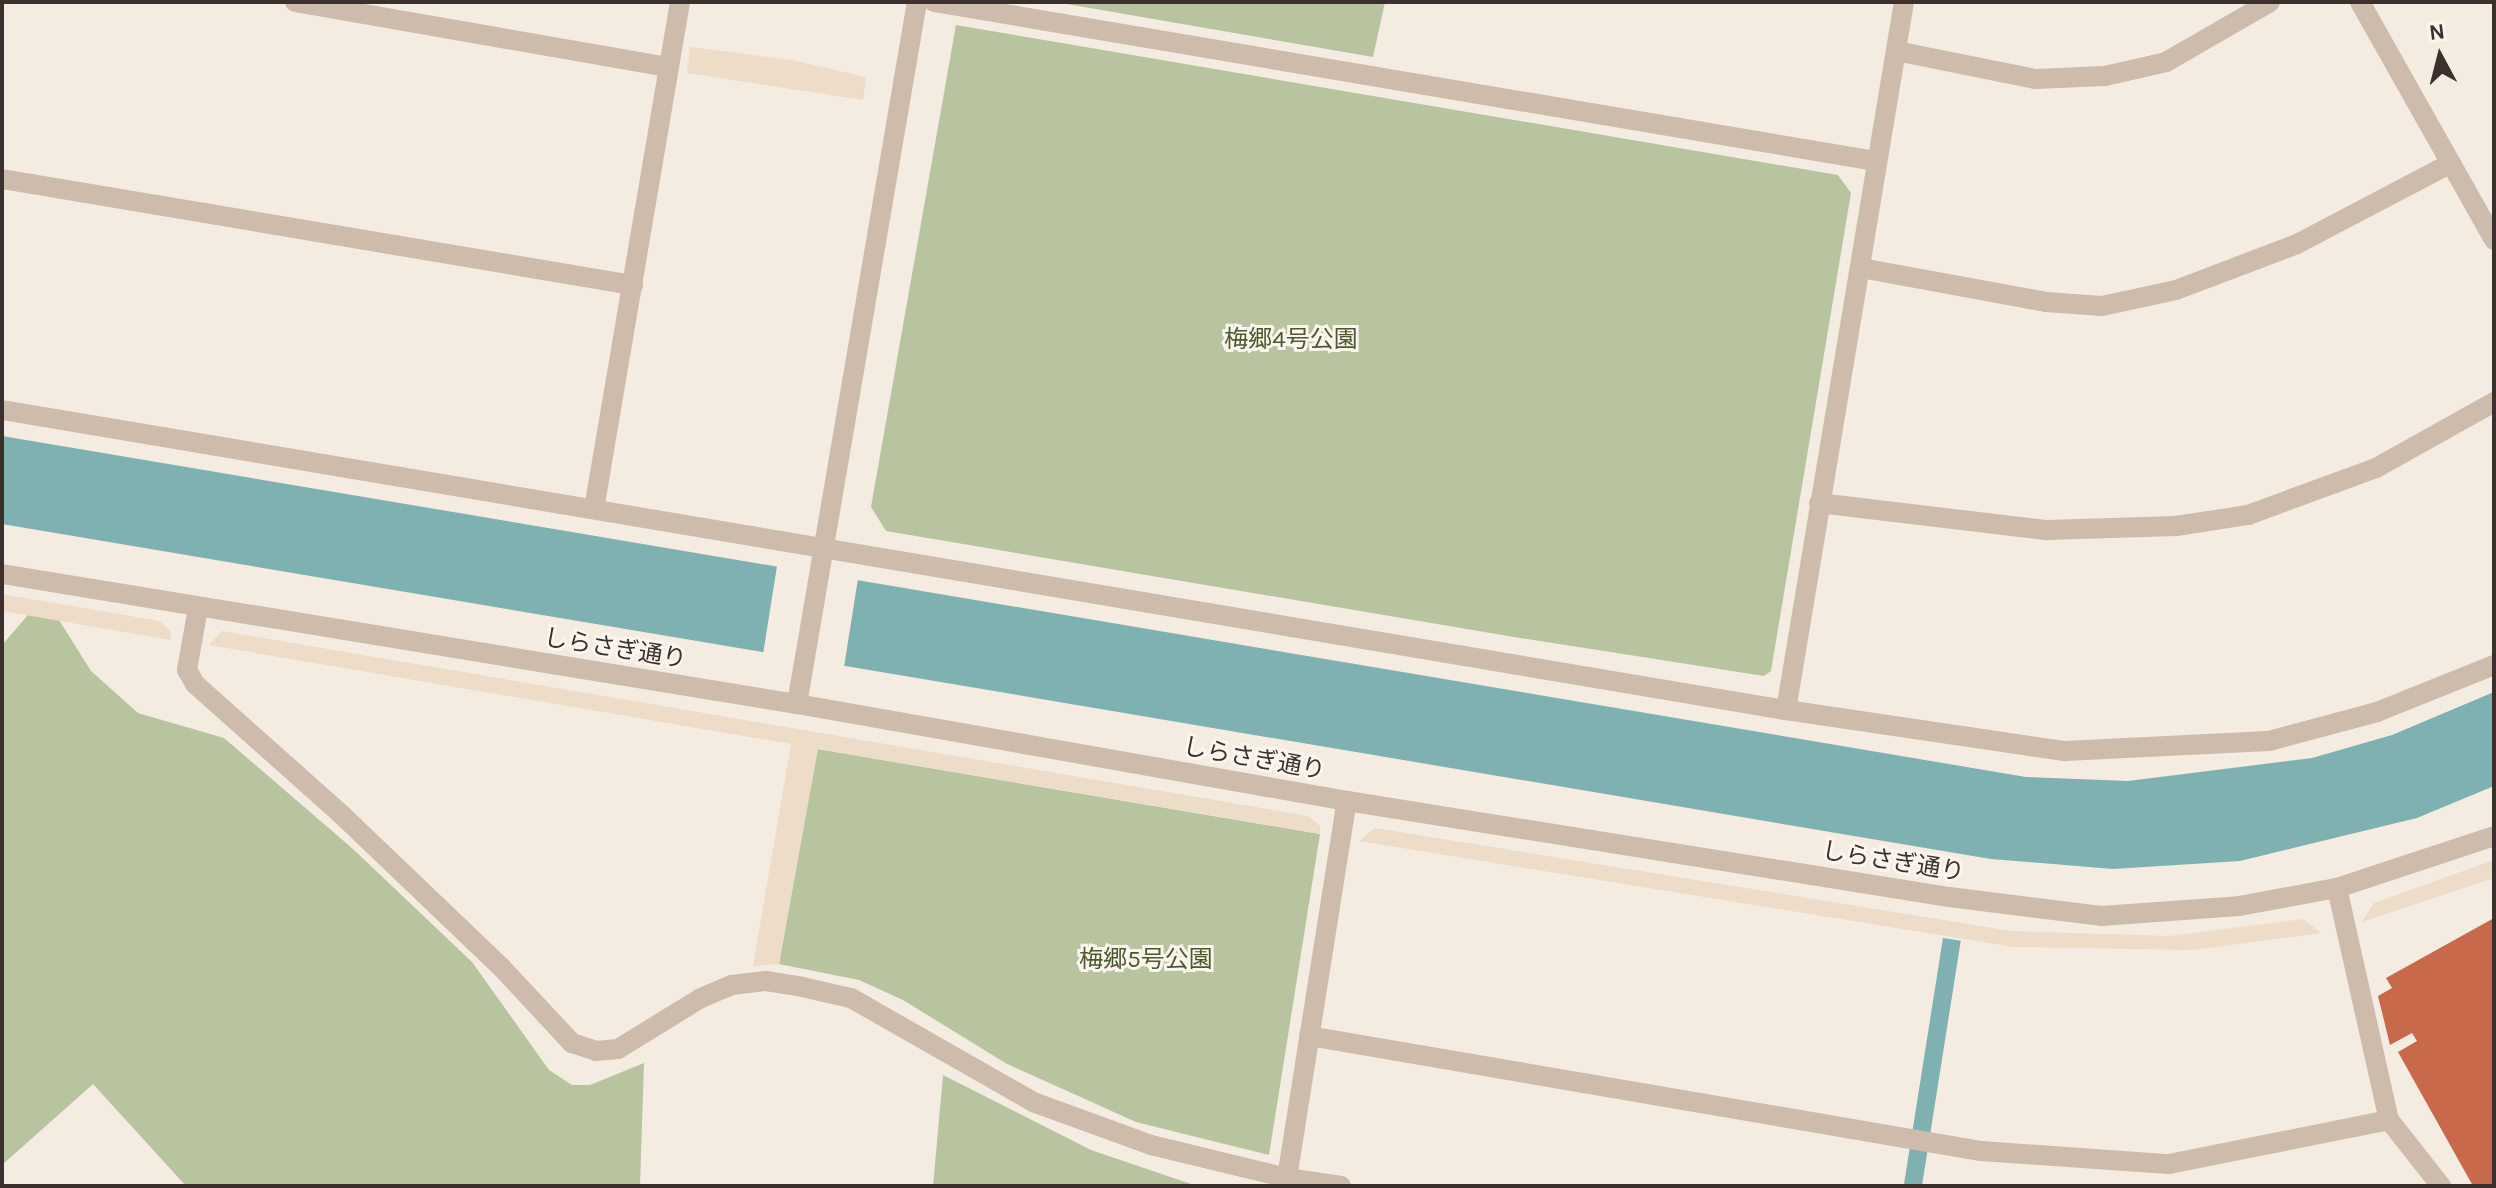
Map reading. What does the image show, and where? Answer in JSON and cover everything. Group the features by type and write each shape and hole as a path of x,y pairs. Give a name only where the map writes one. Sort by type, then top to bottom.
{"street":[{"path":"295,2 668,67"},
{"path":"594,509 680,2"},
{"path":"797,704 917,2"},
{"path":"934,2 1875,161"},
{"path":"1786,710 1861,268 1875,161 1904,2"},
{"path":"1896,51 2035,79 2105,76 2166,62 2270,2"},
{"path":"2360,2 2494,240"},
{"path":"1861,268 2046,302 2102,306 2176,290 2297,244 2451,163"},
{"path":"2,179 633,285"},
{"path":"1819,503 2047,530 2176,526 2248,515 2376,468 2494,402"},
{"path":"2,410 1786,710 2065,751 2164,750 2269,741 2377,712 2494,665"},
{"name":"しらさぎ通り","path":"2,574 797,704 1347,801 1949,897 2101,916 2239,906 2337,888 2494,836"},
{"path":"198,608 187,670 195,684 354,826 502,968 572,1043 596,1051 618,1049 701,998 732,985 766,981 802,987 851,998 1033,1102 1151,1145 1287,1178 1341,1186"},
{"path":"1287,1178 1347,801"},
{"path":"2337,888 2389,1120 2441,1186"},
{"path":"1309,1036 1981,1151 2169,1164 2389,1120"}],"green space":[{"path":"1055,2 1385,2 1373,57"},
{"name":"梅郷4号公園","path":"956,25 1838,175 1851,193 1771,671 1764,676 1520,638 886,531 871,507"},
{"path":"28,615 59,620 91,671 138,713 224,738 353,849 472,962 549,1070 572,1085 590,1085 644,1063 640,1186 186,1186 93,1084 2,1165 2,645"},
{"name":"梅郷5号公園","path":"817,749 1320,834 1269,1155 1136,1122 1007,1064 903,1000 859,980 779,964"},
{"path":"943,1075 1091,1150 1197,1186 933,1186"}],"shaded area":[{"path":"690,47 791,60 866,77 863,100 687,73"},
{"path":"2,594 159,621 170,630 171,640 2,611"},
{"path":"222,631 1308,816 1320,826 1320,834 818,749 779,964 753,966 791,744 209,645"},
{"path":"1375,828 2011,931 2169,936 2303,919 2321,933 2193,950 2014,947 1359,841"},
{"path":"2494,860 2494,878 2362,922 2374,903"}],"water":[{"path":"2,436 2026,777 2128,781 2312,758 2392,735 2494,692 2494,786 2417,818 2240,861 2113,869 1991,859 2,524"},
{"path":"1943,938 1961,941 1922,1186 1904,1186"}],"pier":[{"path":"777,566 858,579 844,670 763,657"}],"building":[{"path":"2494,918 2494,1184 2473,1186 2398,1052 2417,1041 2412,1033 2390,1045 2378,996 2392,988 2386,978"}]}
